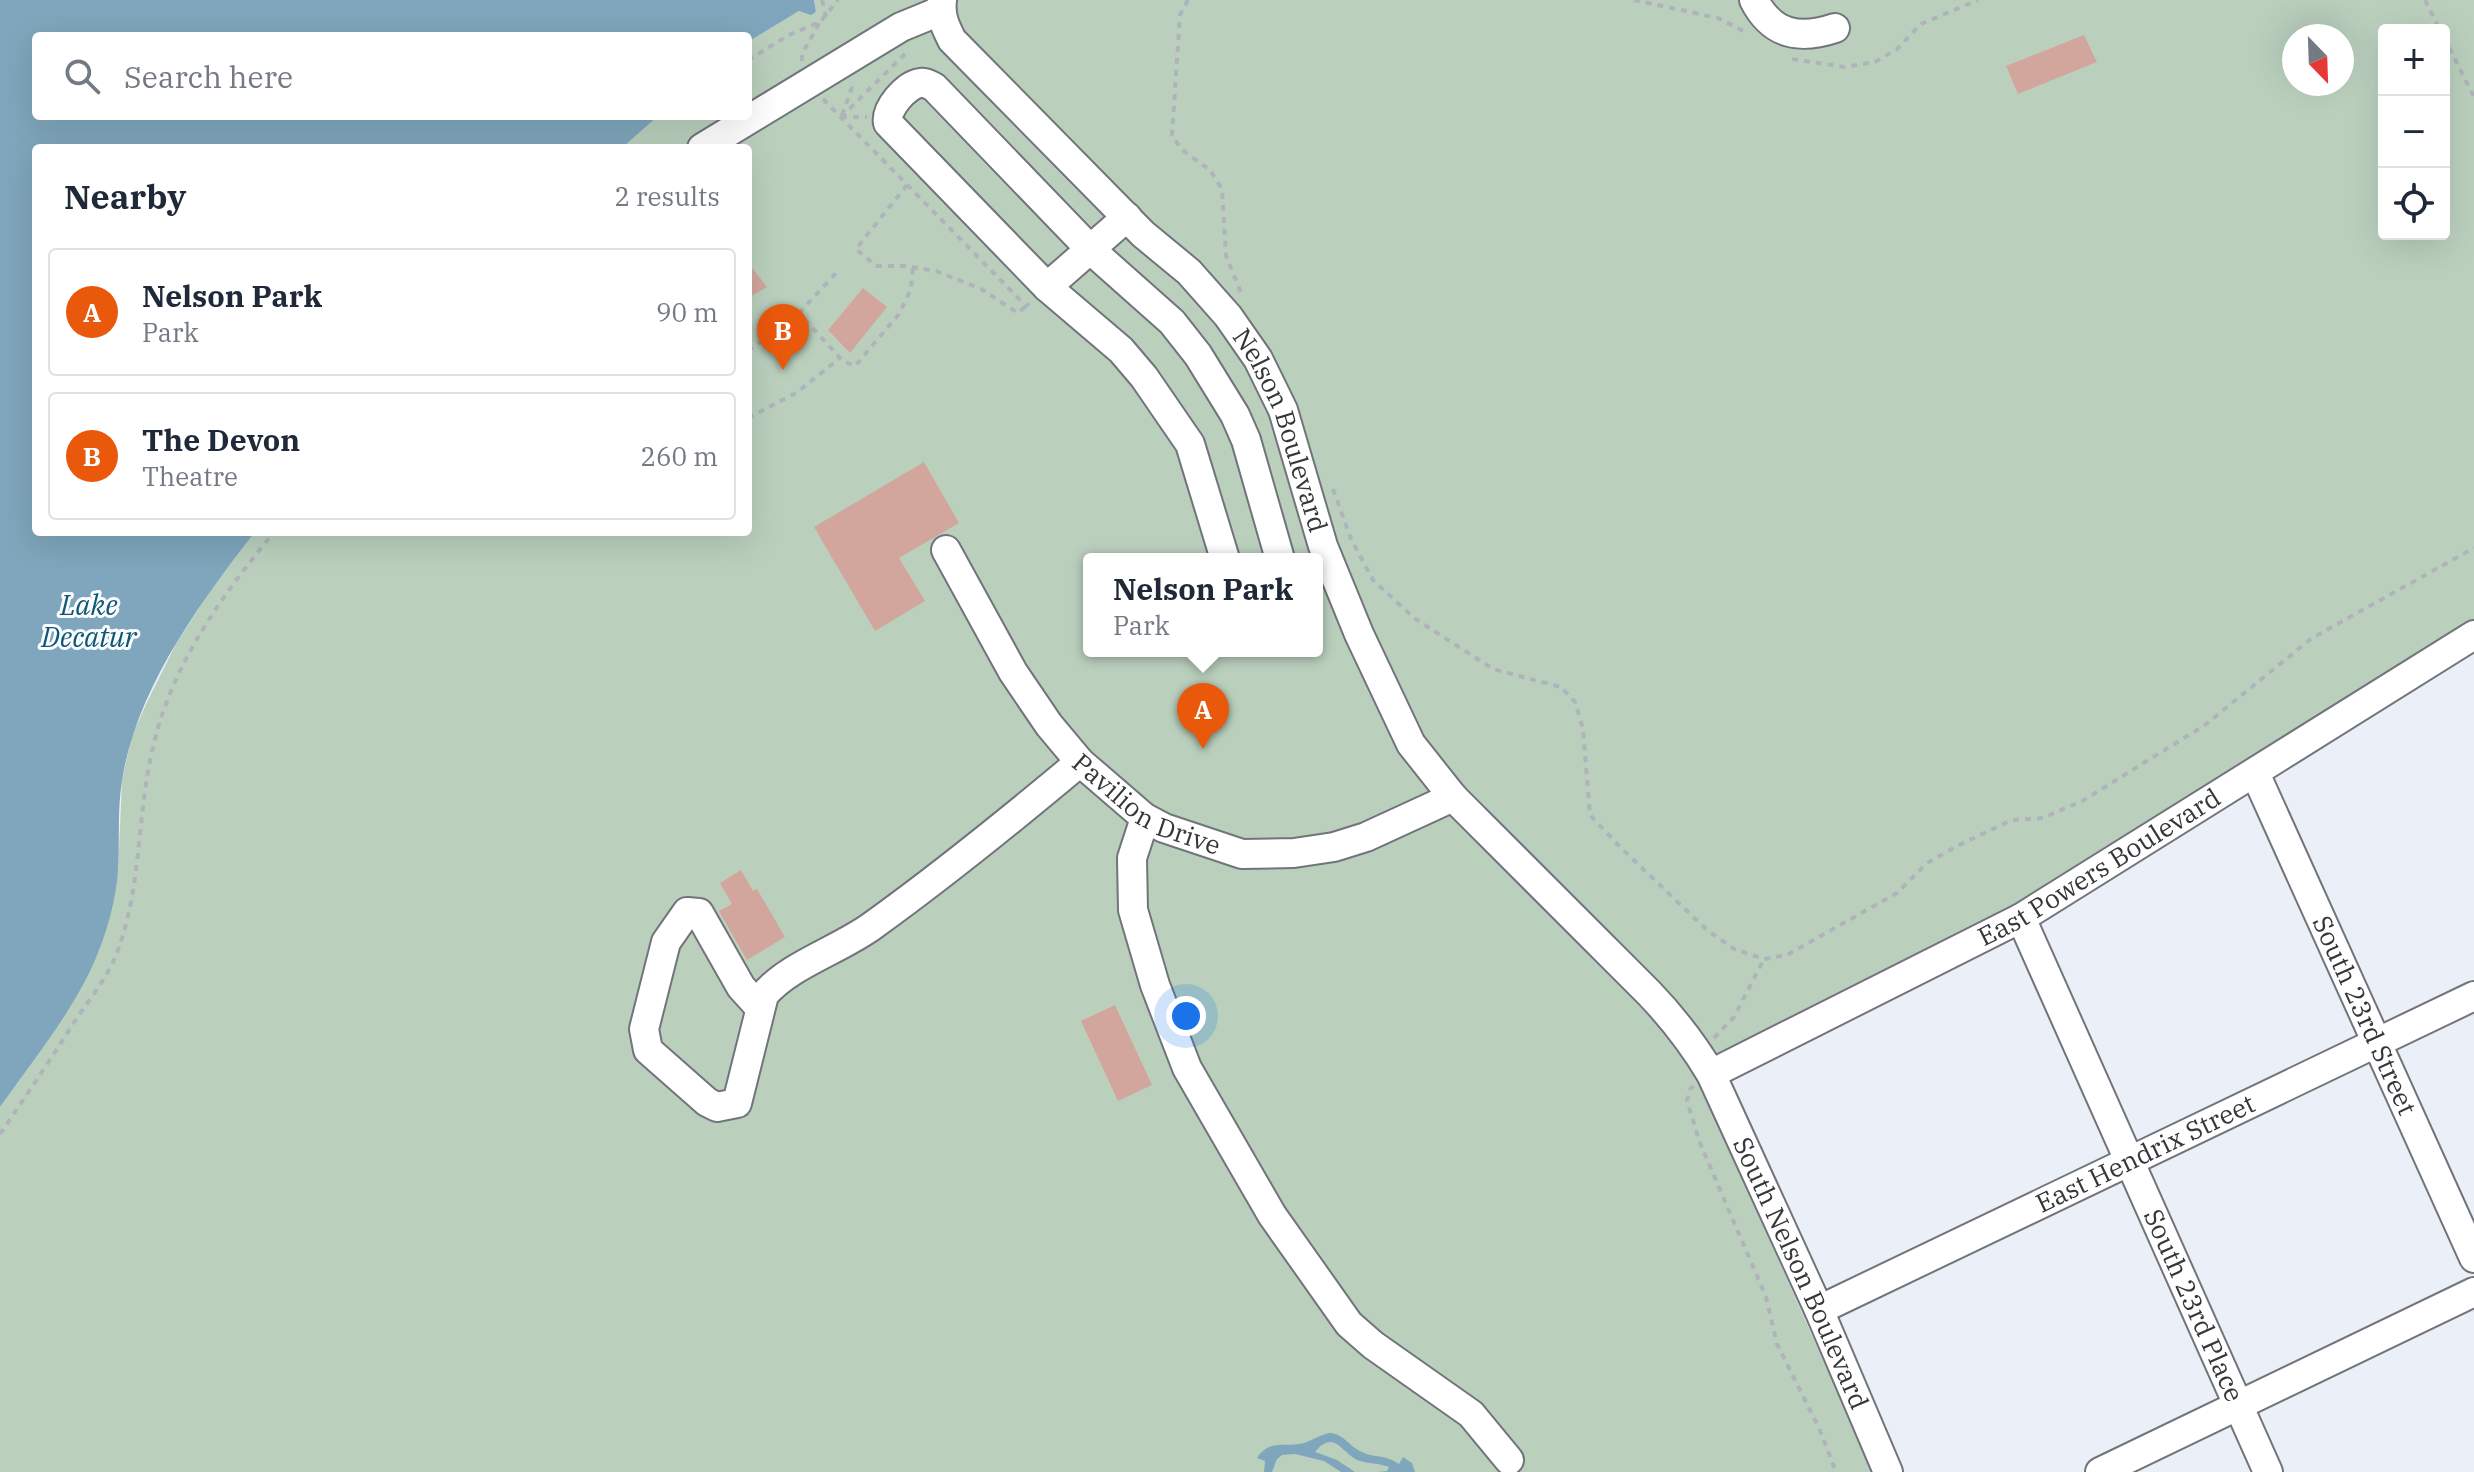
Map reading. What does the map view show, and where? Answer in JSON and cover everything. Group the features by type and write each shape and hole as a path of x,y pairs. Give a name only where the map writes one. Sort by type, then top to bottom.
{"street":[{"path":"1754,0 1771,23 1791,33 1813,36 1835,28"},
{"path":"752,118 941,6"},
{"name":"Nelson Boulevard","path":"941,6 952,40 1127,217 1189,272 1228,316 1258,359 1283,410 1320,553"},
{"path":"1223,553 1190,444 1169,411 1121,350 1047,287 888,123 888,110 906,92 921,83 934,87 1091,250 1172,322 1220,389 1246,440 1278,553"},
{"path":"709,144 749,120"},
{"path":"1047,287 1127,217"},
{"name":"Pavilion Drive","path":"946,550 1026,694 1080,762 1145,818 1164,828 1242,854 1271,855 1334,847 1390,827 1453,797"},
{"name":"Nelson Boulevard","path":"1323,564 1411,744 1453,797 1669,1015 1711,1074"},
{"name":"East Powers Boulevard","path":"1711,1074 2021,918 2474,635"},
{"path":"760,1008 741,987 699,913 687,912 666,942 644,1029 648,1050 707,1102 717,1107 737,1103 764,995 775,982 871,927 1080,762"},
{"name":"South 23rd Street","path":"2255,773 2474,1258"},
{"path":"1145,818 1132,858 1133,910 1155,985 1187,1068 1272,1215 1349,1324 1373,1345 1471,1414 1509,1460"},
{"name":"South 23rd Place","path":"2021,918 2268,1472"},
{"name":"East Hendrix Street","path":"1819,1310 2474,996"},
{"name":"South Nelson Boulevard","path":"1711,1074 1819,1310 1888,1472"},
{"path":"2100,1472 2474,1292"}],"path":[{"path":"822,0 826,17"},
{"path":"752,58 789,35 820,22 838,0"},
{"path":"1188,0 1180,15 1172,135 1181,149 1210,170 1222,189 1226,256 1244,297"},
{"path":"2425,0 2437,24"},
{"path":"811,83 802,65 802,54 820,22"},
{"path":"2450,49 2474,97"},
{"path":"908,52 841,117 1026,306"},
{"path":"907,185 856,249 876,266 936,271 981,289 1018,313 1047,287"},
{"path":"799,313 840,358 849,365 859,363 899,314 911,289 913,267"},
{"path":"752,348 799,313 838,271"},
{"path":"752,416 796,393 840,358"},
{"path":"1327,476 1351,539 1373,580 1414,618 1493,669 1561,687 1575,702 1583,729 1590,815 1707,930 1734,949 1764,959 1787,955 1897,893 1927,863 1959,845 2012,820 2043,818 2084,800 2205,725 2312,638 2474,548"},
{"path":"0,1134 98,987 117,952 138,873 152,749 170,691 217,605 271,536"},
{"path":"1764,959 1734,1017 1715,1036 1711,1074 1690,1089 1687,1101 1692,1120 1766,1297 1777,1344 1819,1428 1836,1472"}],"green space":[{"path":"814,0 2474,0 2474,625 2019,908 1695,1073 1873,1472 0,1472 0,1107 79,990 100,949 118,872 122,780 132,736 147,702 176,644 210,591 252,536 752,536 752,144 626,144 654,120 752,120 752,40 799,11 816,13"}],"water":[{"name":"Lake Decatur","path":"0,0 814,0 816,12 811,15 799,11 752,40 752,32 32,32 32,120 654,120 626,144 32,144 32,536 252,536 192,618 141,713 129,747 122,781 117,881 103,939 68,1011 0,1107"},
{"path":"1329,1433 1367,1454 1388,1458 1399,1464 1403,1457 1412,1463 1415,1472 1378,1472 1387,1471 1389,1467 1357,1460 1332,1442 1327,1442 1315,1452 1337,1460 1355,1472 1341,1472 1324,1461 1295,1454 1282,1455 1272,1472 1264,1472 1265,1461 1257,1458 1267,1448 1304,1443"}],"building":[{"path":"2084,35 2097,62 2018,94 2006,66"},
{"path":"752,268 767,287 752,296"},
{"path":"863,288 887,307 850,353 828,330"},
{"path":"924,462 959,523 899,558 925,601 875,631 814,527"},
{"path":"741,870 753,891 757,889 785,937 747,960 719,911 732,904 720,883"},
{"path":"1115,1005 1152,1085 1118,1101 1081,1021"}],"place":[{"name":"The Devon","path":"783,370"},
{"name":"Nelson Park","path":"1203,749"}]}
